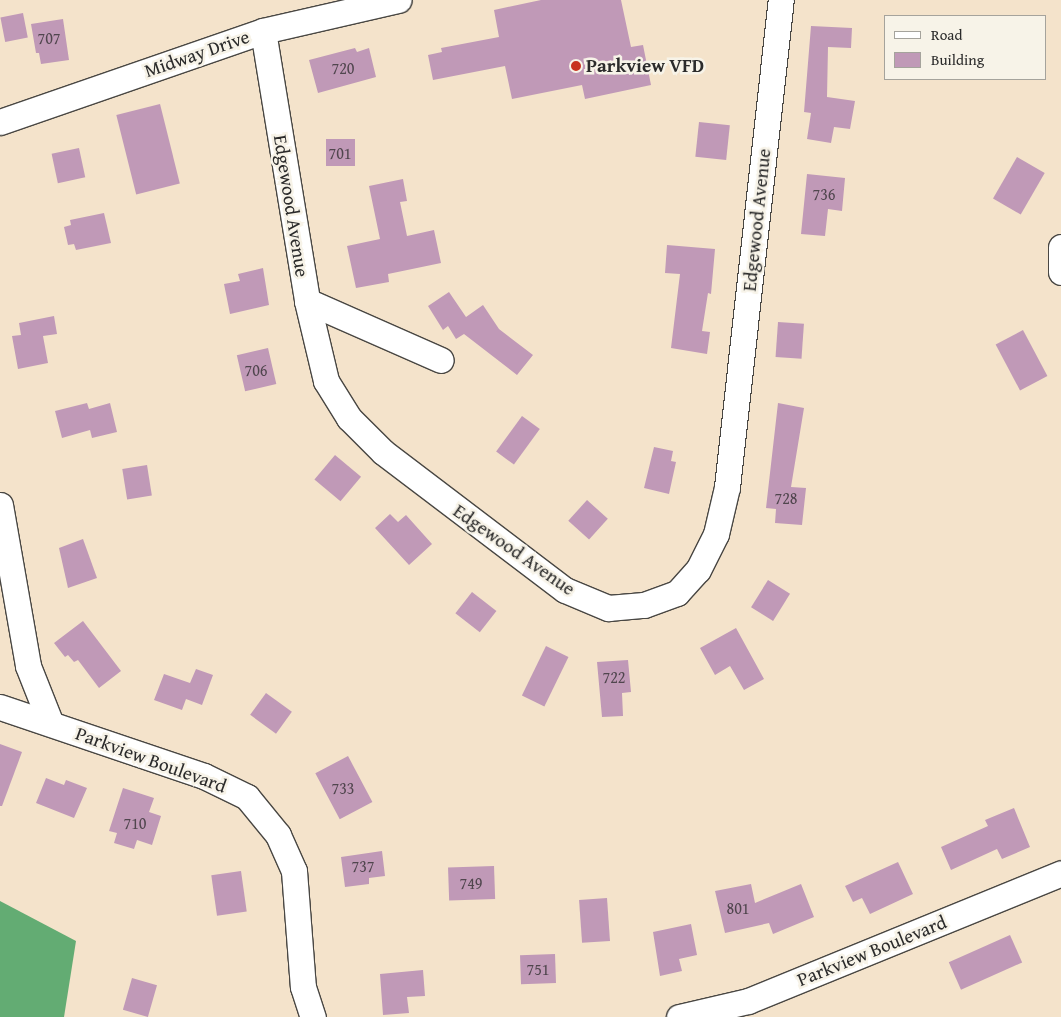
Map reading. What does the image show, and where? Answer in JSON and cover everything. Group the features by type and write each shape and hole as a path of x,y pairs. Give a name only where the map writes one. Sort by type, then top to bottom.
{"street":[{"name":"Midway Drive","path":"0,122 263,31 398,0"},
{"name":"Edgewood Avenue","path":"263,31 307,301 326,381 349,418 383,452 439,497 565,590 608,608 644,605 676,592 698,570 716,534 727,487 781,0"},
{"path":"1061,247 1061,272"},
{"path":"307,301 441,360"},
{"path":"0,504 28,666 51,724"},
{"name":"Parkview Boulevard","path":"0,707 204,776 248,797 278,835 294,871 303,987 313,1017"},
{"name":"Parkview Boulevard","path":"679,1017 748,1001 1061,873"}],"green space":[{"path":"0,901 76,941 64,1017 0,1017"}],"building":[{"name":"Parkview VFD","path":"541,0 621,0 631,47 643,45 651,85 585,99 582,85 512,99 505,66 433,80 428,55 442,52 441,48 499,37 494,10"},
{"path":"23,13 28,38 5,42 0,17"},
{"path":"63,19 69,60 41,64 39,53 36,53 31,24"},
{"path":"811,26 852,28 851,48 828,47 827,97 855,101 850,129 834,127 831,143 807,139 811,113 804,112"},
{"path":"355,48 357,52 369,48 376,77 318,93 309,60"},
{"path":"160,104 180,184 136,194 116,115"},
{"path":"699,122 730,125 726,160 695,157"},
{"path":"326,139 355,139 355,166 326,166"},
{"path":"79,148 85,177 58,183 52,154"},
{"path":"1017,157 1045,173 1021,215 993,199"},
{"path":"807,174 845,178 842,211 828,209 825,236 801,234"},
{"path":"403,179 407,201 400,202 407,236 434,230 441,263 388,274 389,282 356,288 347,246 380,239 369,186"},
{"path":"104,213 111,243 76,250 74,244 68,245 64,227 71,225 70,220"},
{"path":"667,245 715,249 711,294 708,293 702,331 710,332 707,354 671,348 680,274 665,273"},
{"path":"263,268 269,305 230,314 224,284 240,281 238,274"},
{"path":"449,292 466,317 483,305 499,329 533,355 517,375 464,334 456,339 448,326 443,330 428,306"},
{"path":"54,316 57,334 43,336 48,363 18,369 12,336 21,335 19,323"},
{"path":"778,322 804,324 801,359 776,357"},
{"path":"1023,330 1047,376 1020,390 996,345"},
{"path":"268,348 276,384 245,391 237,355"},
{"path":"87,403 89,409 110,403 117,432 92,438 90,430 62,438 55,411"},
{"path":"778,403 804,408 791,487 806,488 802,525 775,523 776,509 766,508"},
{"path":"522,416 540,429 514,465 496,452"},
{"path":"654,447 673,451 671,461 676,462 669,494 644,488"},
{"path":"335,455 361,477 340,501 314,480"},
{"path":"147,465 152,496 127,500 122,469"},
{"path":"587,500 608,519 589,540 568,521"},
{"path":"390,514 398,522 406,515 432,544 409,565 375,528"},
{"path":"83,539 97,578 68,588 59,548"},
{"path":"768,580 790,594 773,621 751,607"},
{"path":"472,592 496,611 480,632 455,613"},
{"path":"83,621 121,671 99,688 78,660 74,662 68,655 65,657 54,643"},
{"path":"736,628 764,679 744,690 730,666 715,675 700,648"},
{"path":"546,646 568,657 544,706 522,695"},
{"path":"628,660 631,692 622,693 623,716 602,717 597,662"},
{"path":"196,669 213,675 202,705 186,699 182,710 154,700 164,674 190,683"},
{"path":"266,693 292,712 276,734 250,715"},
{"path":"0,744 22,752 2,806 0,806"},
{"path":"348,756 372,802 340,819 315,773"},
{"path":"46,778 64,785 66,780 87,788 74,818 36,803"},
{"path":"123,788 154,798 149,812 161,816 152,845 137,840 134,849 114,843 117,833 109,831"},
{"path":"1014,808 1030,847 1002,859 997,849 951,870 941,847 988,826 985,820"},
{"path":"382,851 385,876 369,878 369,884 345,887 341,857"},
{"path":"898,862 913,894 870,914 862,898 853,902 845,886"},
{"path":"494,866 495,899 449,901 448,868"},
{"path":"241,871 247,912 217,916 211,875"},
{"path":"751,884 755,903 801,884 814,917 773,934 769,923 725,933 715,891"},
{"path":"607,898 610,941 582,943 579,900"},
{"path":"691,924 697,955 679,959 682,971 660,976 653,932"},
{"path":"1010,935 1022,962 961,990 949,962"},
{"path":"555,954 556,983 521,984 520,955"},
{"path":"423,970 425,996 407,997 409,1013 383,1015 380,974"},
{"path":"132,978 157,985 148,1017 123,1010"}],"place":[{"name":"Parkview VFD","path":"576,66"}]}
